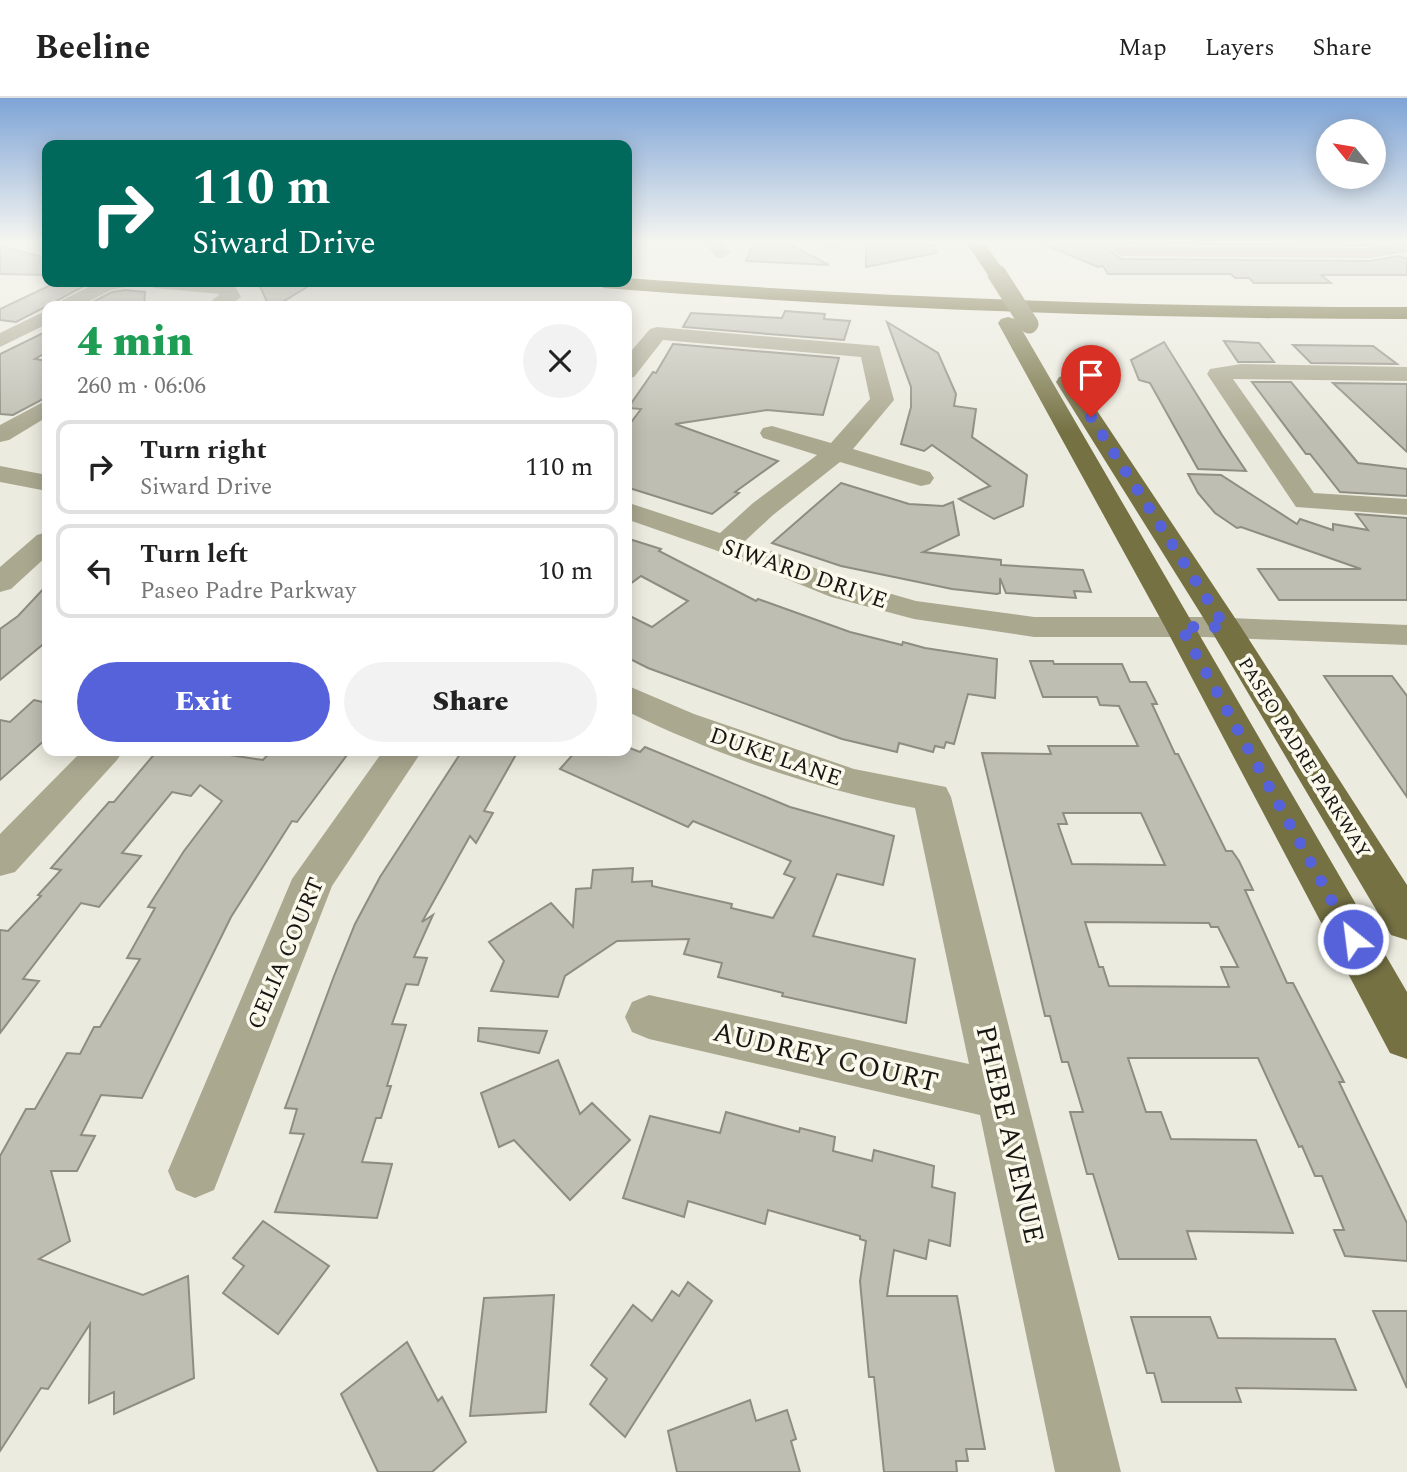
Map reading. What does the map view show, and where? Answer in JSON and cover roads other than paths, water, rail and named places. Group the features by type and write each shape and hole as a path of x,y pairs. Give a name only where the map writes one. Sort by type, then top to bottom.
{"highway":[{"path":"971,305 1407,313"},
{"path":"1115,305 1407,307"}],"main road":[{"name":"PASEO PADRE PARKWAY","path":"1007,305 1225,627 1407,922"},
{"name":"PASEO PADRE PARKWAY","path":"1019,324 1181,627 1407,1037"}],"street":[{"path":"0,341 42,319"},
{"path":"632,364 657,333 871,351 882,401 837,452 763,509 726,544"},
{"path":"1407,374 1218,374 1306,501 1407,507"},
{"path":"0,435 42,410"},
{"path":"772,433 921,478"},
{"path":"0,474 42,483"},
{"name":"SIWARD DRIVE","path":"632,512 726,544 842,590 914,610 1034,627 1225,627 1407,635"},
{"path":"0,583 42,545"},
{"name":"DUKE LANE","path":"632,700 681,723 851,782 932,797"},
{"path":"0,860 99,756"},
{"name":"CELIA COURT","path":"195,1171 313,879 399,756"},
{"name":"PHEBE AVENUE","path":"932,797 1088,1472"},
{"name":"AUDREY COURT","path":"649,1017 1002,1096"}]}
